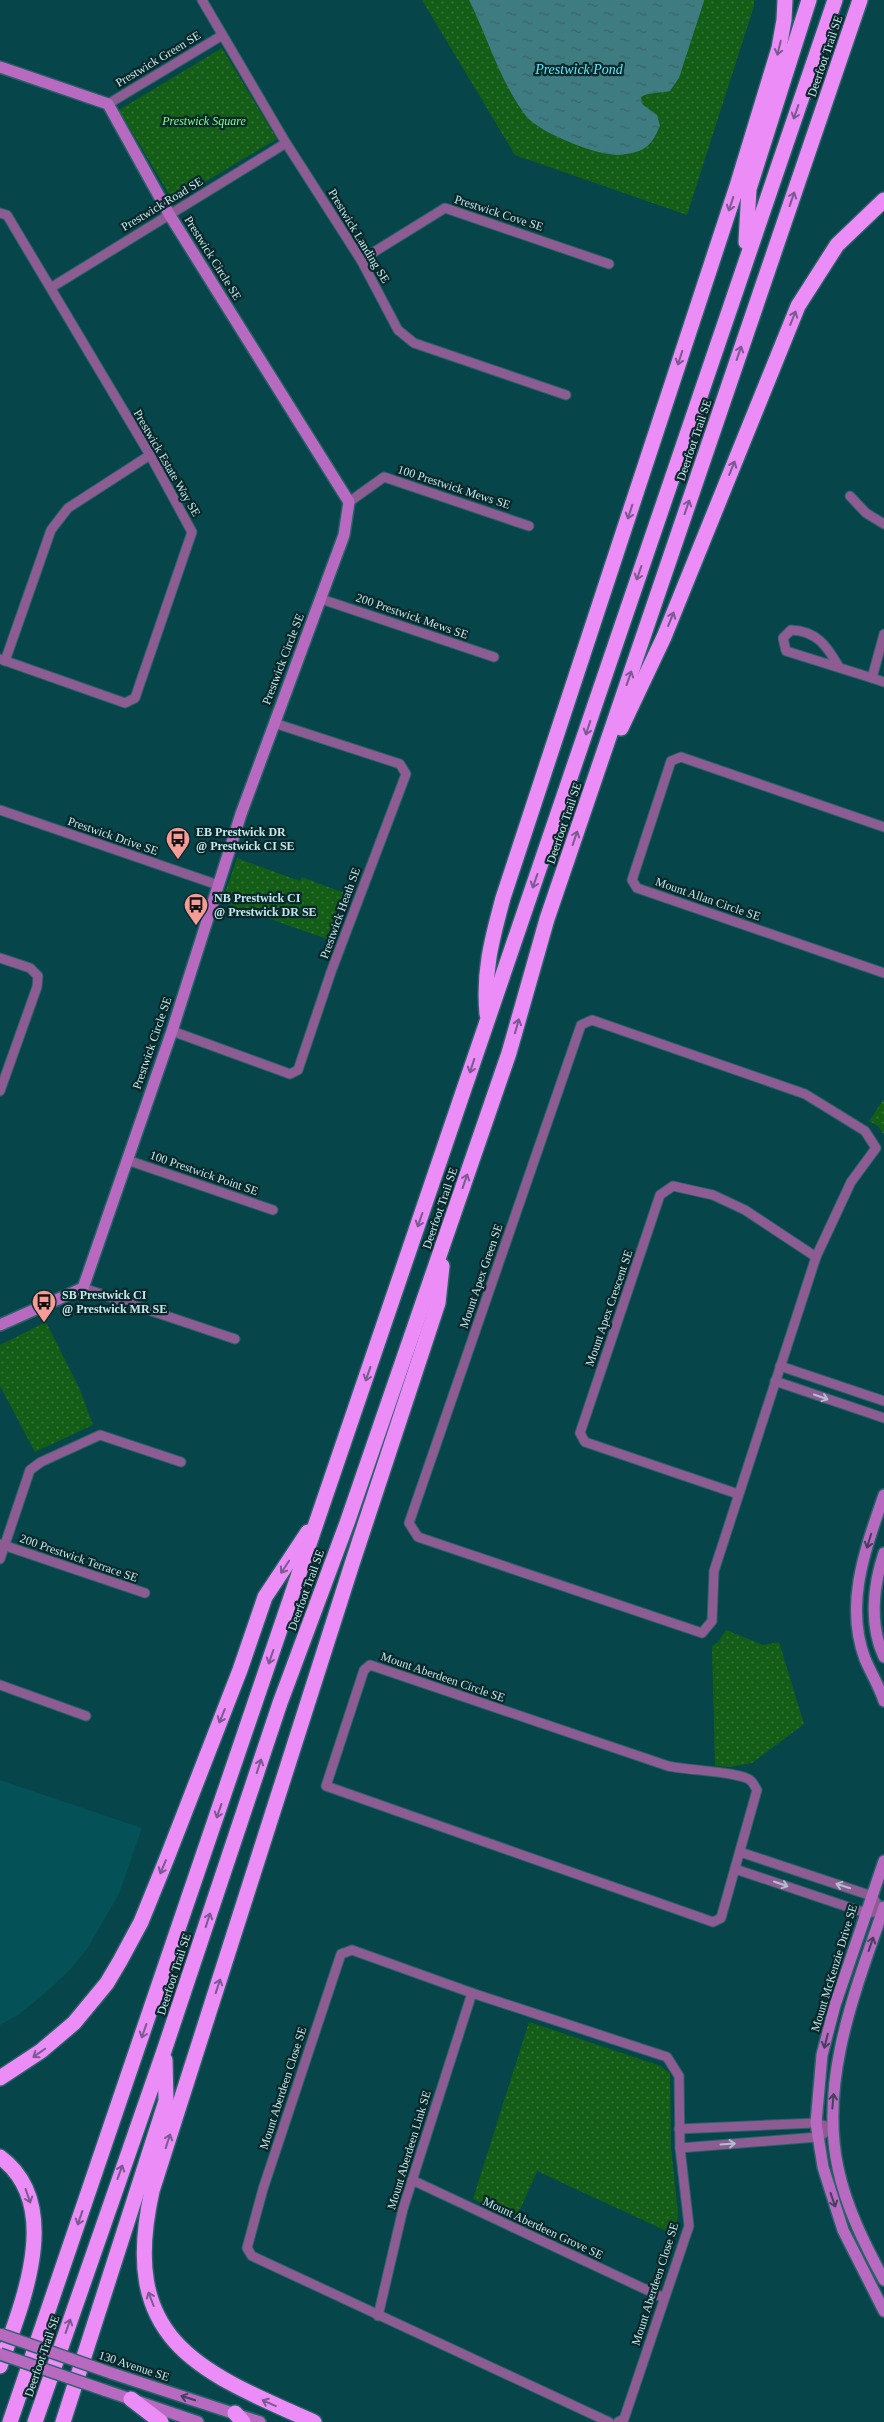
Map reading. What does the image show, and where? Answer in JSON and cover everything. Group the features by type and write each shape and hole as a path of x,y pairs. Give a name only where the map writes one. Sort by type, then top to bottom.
{"highway":[{"path":"487,1020 484,990 487,960 503,898 737,186 779,48 785,0"},
{"path":"745,261 749,189 809,0"},
{"name":"Deerfoot Trail SE","path":"10,2422 835,0"},
{"name":"Deerfoot Trail SE","path":"35,2422 164,2051 280,1703 347,1523 509,1053 547,919 860,0"},
{"path":"591,790 664,637 798,306 836,245 884,200"},
{"path":"314,2422 241,2390 216,2376 180,2347 165,2329 146,2285 143,2237 152,2191 438,1303 444,1243"},
{"path":"0,2078 41,2051 74,2024 98,1994 120,1961 140,1922 167,1858 240,1670 265,1597 321,1511"},
{"path":"63,2422 166,2101 164,2051"},
{"path":"0,2157 18,2175 26,2189 32,2210 34,2233 27,2284 0,2366"},
{"path":"131,2399 161,2422"}],"street":[{"name":"Prestwick Landing SE","path":"202,0 221,36 286,143 361,260 398,330 414,343 566,395"},
{"name":"Prestwick Green SE","path":"108,104 221,36"},
{"path":"0,67 108,104"},
{"name":"Prestwick Circle SE","path":"83,1288 172,1031 218,885 274,723 322,599 344,534 349,502 169,214 108,104"},
{"name":"Prestwick Road SE","path":"52,287 286,143"},
{"name":"Prestwick Cove SE","path":"361,260 445,208 609,264"},
{"name":"Prestwick Estate Way SE","path":"0,213 7,215 52,287 150,455 192,532 134,698 125,703 2,660"},
{"path":"2,660 51,530 68,508 150,455"},
{"name":"100 Prestwick Mews SE","path":"349,502 384,477 529,526"},
{"path":"850,496 866,514 884,524"},
{"name":"200 Prestwick Mews SE","path":"322,599 494,657"},
{"path":"839,667 828,648 806,631 791,630 783,638 786,651 884,682"},
{"path":"872,678 884,634"},
{"name":"Prestwick Heath SE","path":"172,1031 290,1074 298,1070 331,972 406,774 400,764 274,723"},
{"name":"Mount Allan Circle SE","path":"884,827 681,757 671,760 632,880 638,888 884,973"},
{"name":"Prestwick Drive SE","path":"0,810 218,885"},
{"path":"0,958 30,968 38,976 37,987 0,1091"},
{"name":"Mount Apex Green SE","path":"592,1020 804,1094 866,1131 876,1148 851,1182 816,1257 714,1571 712,1621 702,1632 418,1537 409,1524 581,1025 592,1020"},
{"name":"100 Prestwick Point SE","path":"127,1160 273,1210"},
{"name":"Mount Apex Crescent SE","path":"738,1494 585,1442 580,1433 660,1195 673,1186 713,1195 745,1210 816,1257"},
{"path":"0,1325 83,1288 235,1340"},
{"path":"780,1366 884,1402"},
{"path":"775,1381 884,1418"},
{"path":"0,1559 2,1545 30,1470 41,1462 100,1435 181,1462"},
{"path":"884,1495 860,1568 856,1598 857,1626 865,1658 884,1701"},
{"name":"200 Prestwick Terrace SE","path":"2,1545 145,1593"},
{"path":"884,1553 878,1572 874,1600 876,1627 884,1658"},
{"name":"Mount Aberdeen Circle SE","path":"370,1665 668,1766 735,1775 750,1780 757,1790 740,1852 721,1918 713,1922 326,1786 364,1670 370,1665"},
{"path":"0,1685 86,1716"},
{"path":"740,1852 872,1896 883,1909"},
{"name":"Mount McKenzie Drive SE","path":"884,1861 834,2005 822,2056 816,2123 828,2188 843,2230 884,2311"},
{"path":"735,1869 866,1912 883,1909"},
{"path":"883,1909 851,2008 838,2059 832,2106 837,2167 844,2190 870,2255 884,2280"},
{"name":"Mount Aberdeen Close SE","path":"609,2422 252,2256 247,2248 263,2189 340,1954 352,1950 472,1993 667,2057 680,2076 680,2148 689,2226 624,2419 618,2422"},
{"name":"Mount Aberdeen Link SE","path":"378,2316 412,2180 472,1993"},
{"path":"679,2129 816,2123 833,2128"},
{"path":"680,2148 818,2137 833,2128"},
{"name":"Mount Aberdeen Grove SE","path":"412,2180 664,2298"},
{"name":"130 Avenue SE","path":"0,2334 239,2418 260,2422"},
{"path":"0,2354 198,2422"}],"shaded area":[{"path":"0,1780 142,1828 119,1894 87,1949 69,1971 44,1994 18,2015 0,2025"}],"green space":[{"path":"422,0 754,0 754,6 687,215 515,155"},
{"name":"Prestwick Square","path":"222,48 277,139 173,201 119,110"},
{"path":"237,858 300,881 302,877 347,894 330,940 222,902"},
{"path":"884,1099 884,1135 878,1126 869,1121"},
{"path":"46,1322 80,1390 93,1425 35,1452 0,1386 0,1345"},
{"path":"726,1630 763,1645 779,1642 804,1724 752,1763 730,1767 715,1766 712,1646 718,1642"},
{"path":"529,2022 661,2066 670,2074 671,2148 678,2213 675,2235 537,2171 516,2219 473,2199"}],"water":[{"name":"Prestwick Pond","path":"469,0 704,1 679,78 670,91 651,93 641,97 642,104 657,115 660,126 650,144 639,151 616,155 606,154 568,142 533,123 526,116 509,89"}],"place":[{"name":"EB Prestwick DR @ Prestwick CI SE","path":"178,860"},
{"name":"NB Prestwick CI @ Prestwick DR SE","path":"196,926"},
{"name":"SB Prestwick CI @ Prestwick MR SE","path":"44,1323"}]}
